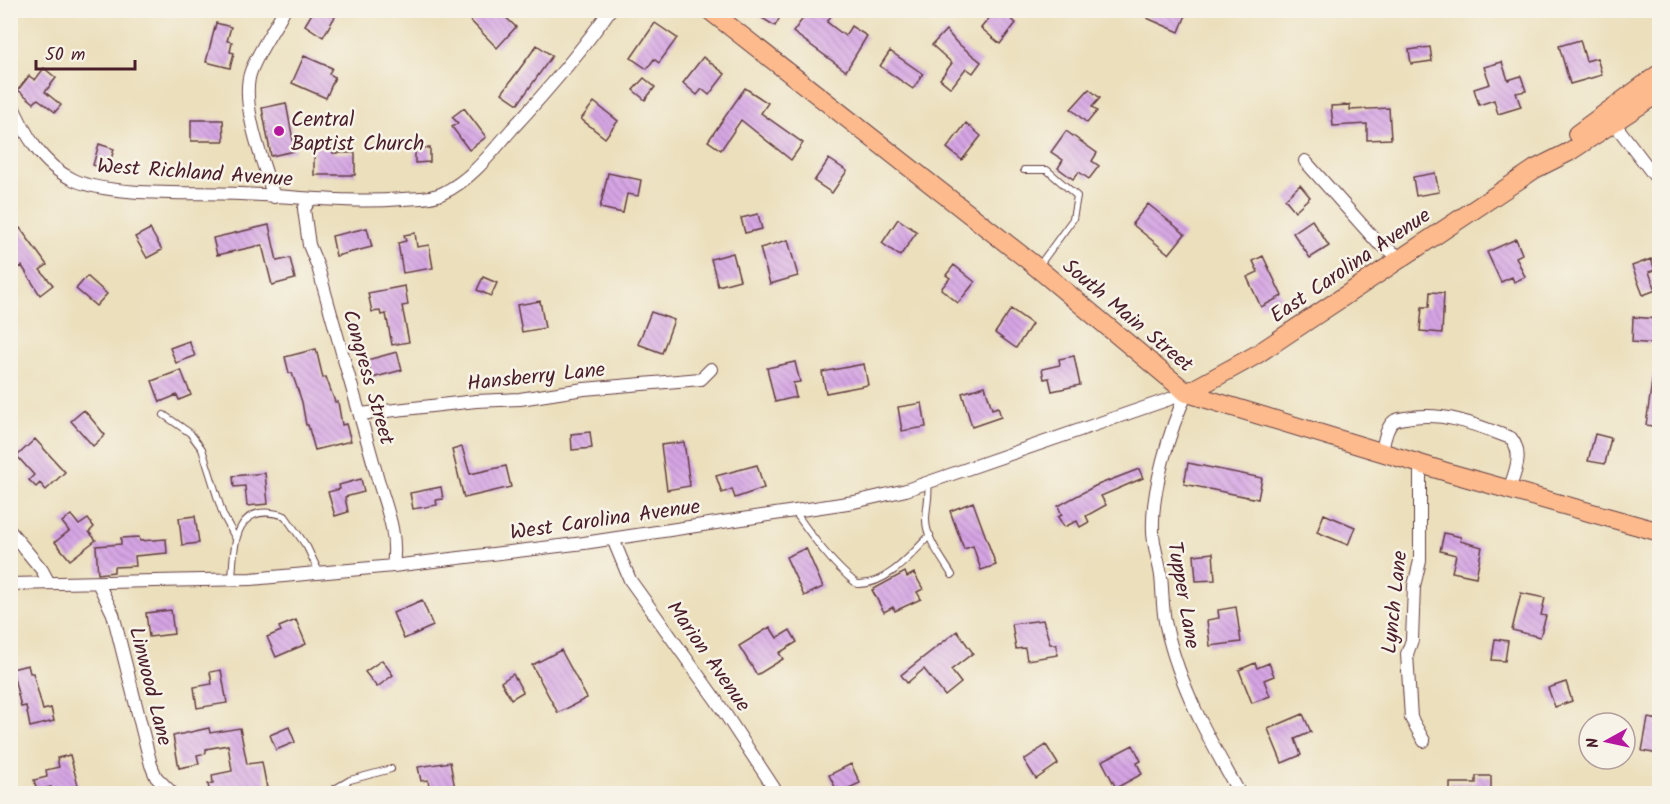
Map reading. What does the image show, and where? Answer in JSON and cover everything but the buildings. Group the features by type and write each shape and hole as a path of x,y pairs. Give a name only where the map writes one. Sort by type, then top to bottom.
{"main road":[{"name":"South Main Street","path":"709,10 1037,268 1187,393 1509,490 1659,532"},
{"name":"East Carolina Avenue","path":"1187,393 1256,355 1535,169 1564,144 1659,73"},
{"name":"East Carolina Avenue","path":"1535,169 1569,152 1659,92"}],"street":[{"path":"274,197 250,113 247,90 250,71 284,10"},
{"name":"West Richland Avenue","path":"10,100 27,135 39,153 56,170 75,180 148,191 310,200 363,202 427,198 464,181 562,75 610,10"},
{"path":"1614,123 1659,183"},
{"path":"1305,161 1378,243 1402,258"},
{"name":"Congress Street","path":"310,200 304,209 309,245 318,267 394,529 393,566"},
{"name":"Hansberry Lane","path":"360,414 476,401 520,399 584,389 701,379 711,369"},
{"name":"West Carolina Avenue","path":"10,584 232,580 320,573 613,539 794,512 854,502 928,482 1187,393"},
{"name":"Tupper Lane","path":"1187,393 1172,425 1157,490 1153,530 1163,610 1173,654 1188,690 1218,755 1240,794"},
{"path":"1382,451 1393,422 1426,415 1455,418 1511,438 1517,445 1517,464 1509,490"},
{"name":"Lynch Lane","path":"1420,463 1420,561 1414,586 1412,640 1407,654 1411,718 1424,741"},
{"path":"10,531 42,570 49,583"},
{"name":"Marion Avenue","path":"613,539 630,580 722,708 778,794"},
{"name":"Linwood Lane","path":"98,584 113,614 151,765 156,777 173,794"}],"lane":[{"path":"1024,170 1047,170 1077,196 1072,219 1037,268"},
{"path":"164,415 190,433 202,449 223,515 237,539"},
{"path":"928,482 930,497 926,521 930,535 952,576"},
{"path":"232,580 237,539 245,520 253,513 263,512 285,516 307,547 320,573"},
{"path":"794,512 838,569 857,584 875,581 906,560 930,535"},
{"path":"326,794 350,780 392,769"}],"place":[{"name":"Central Baptist Church","path":"279,131"}]}
